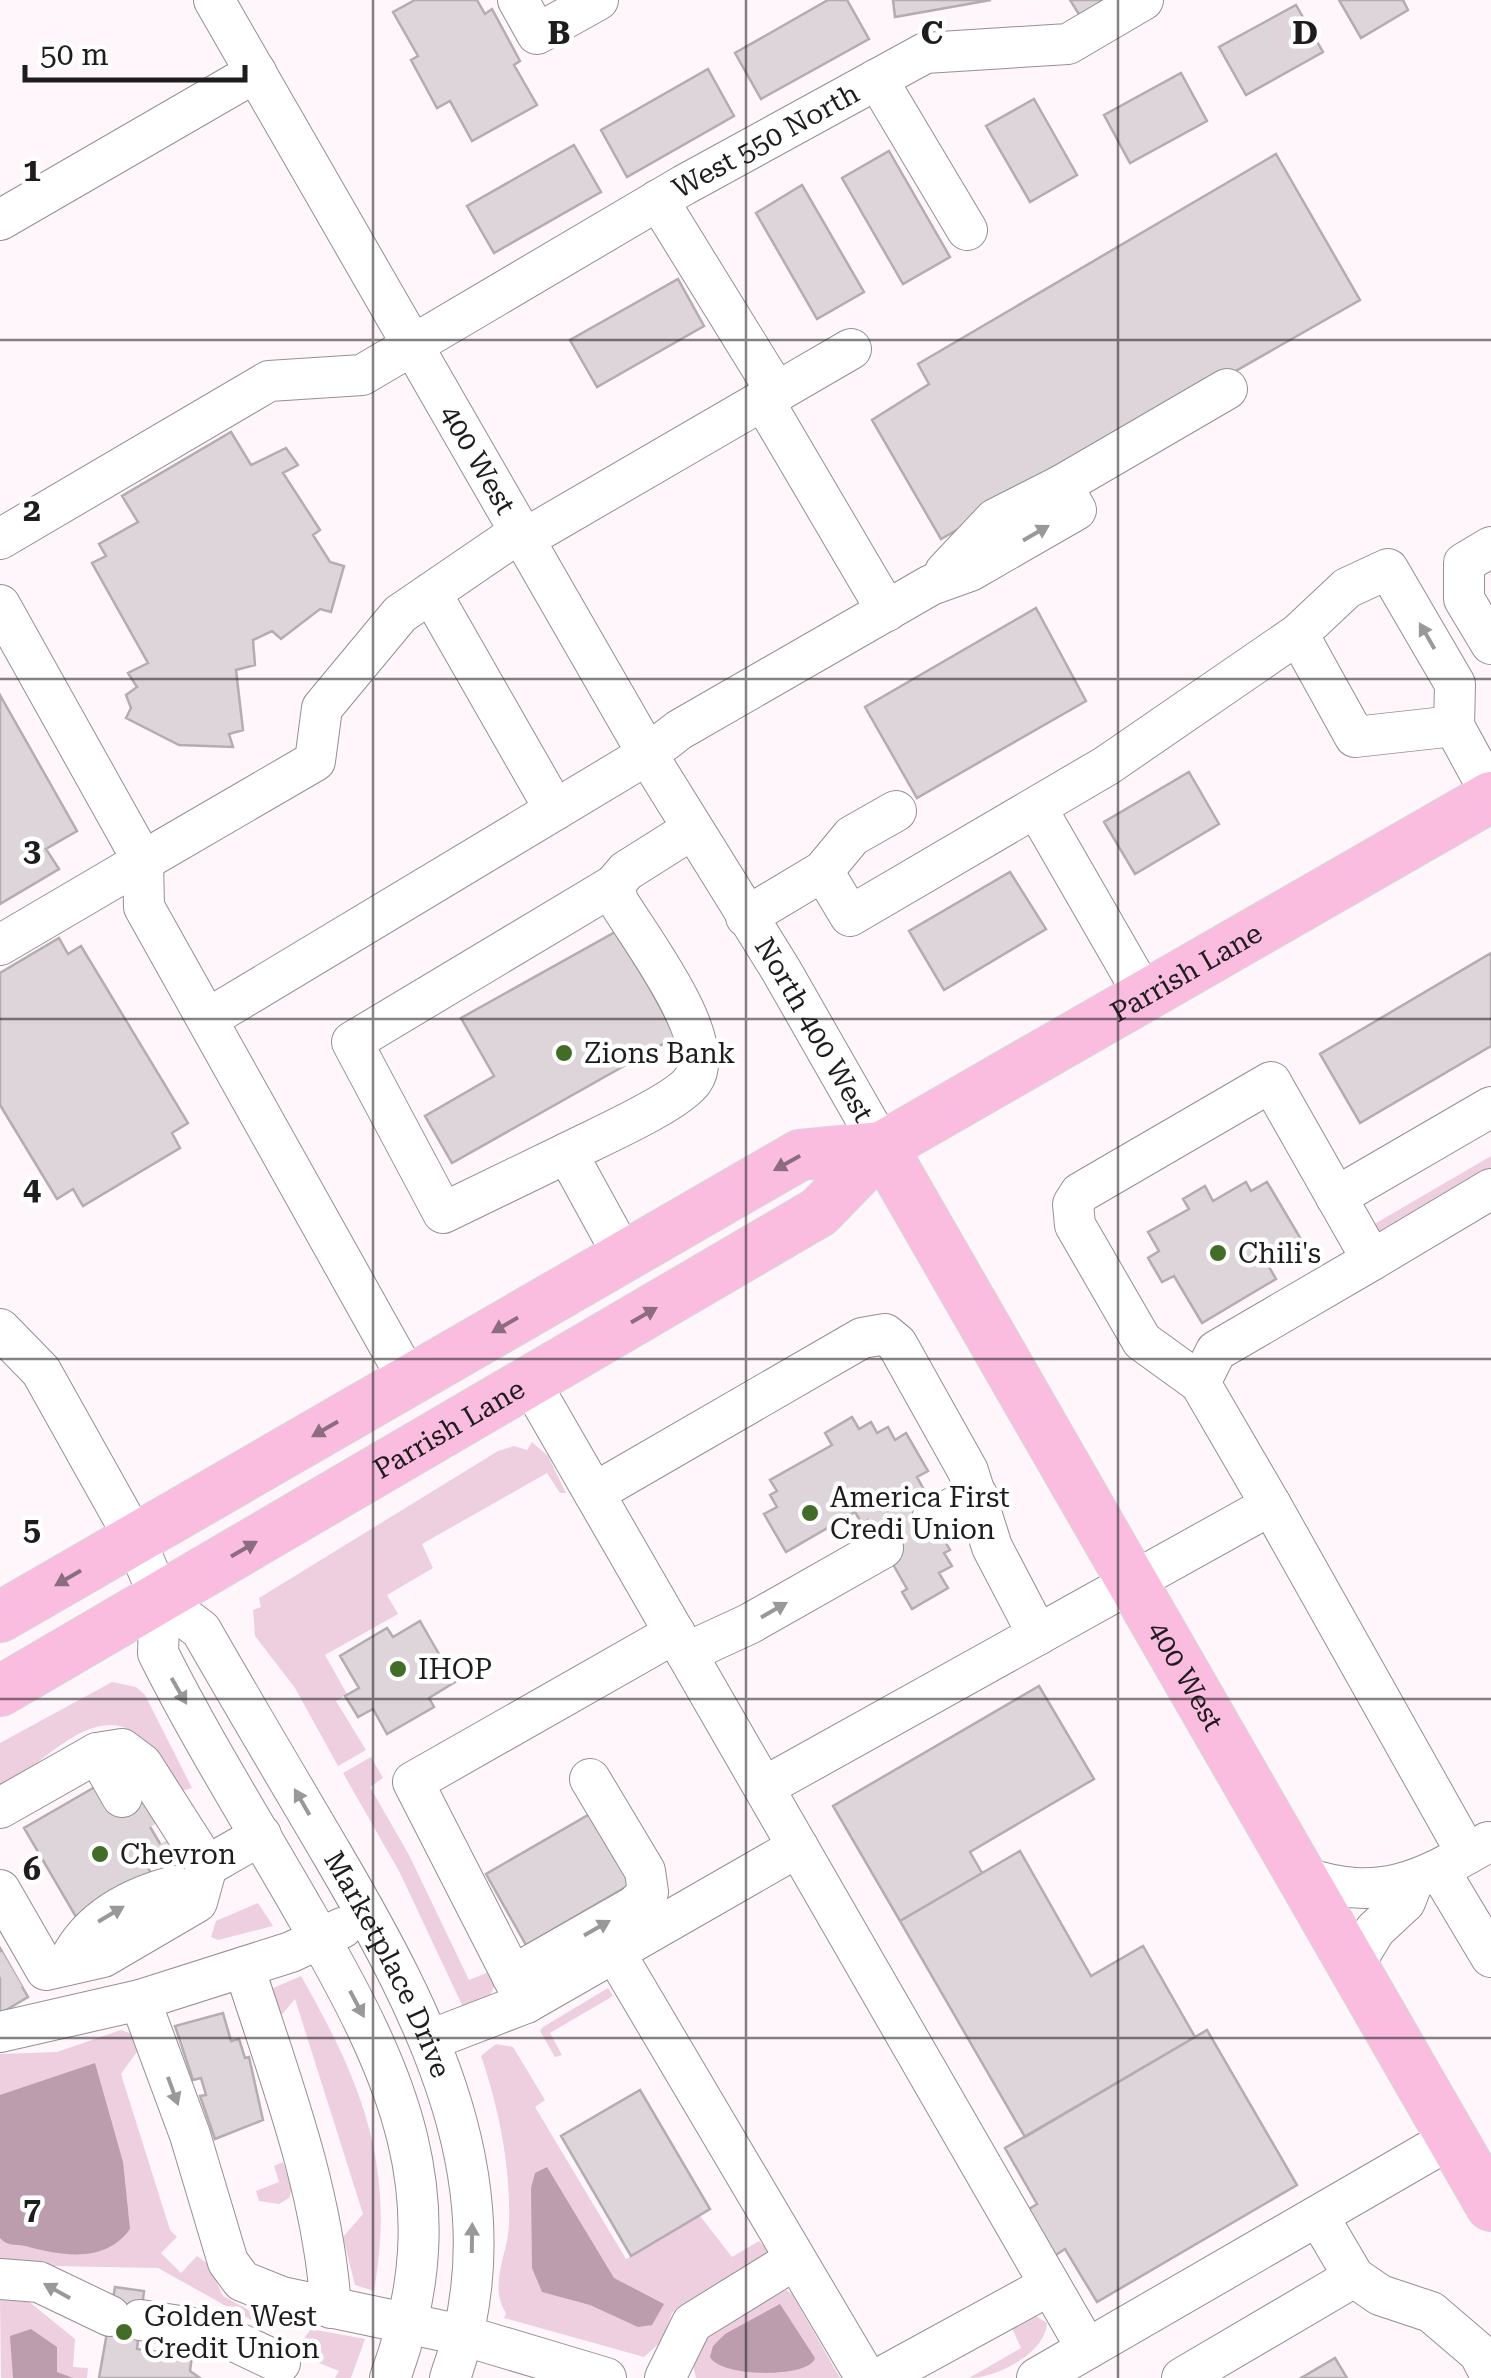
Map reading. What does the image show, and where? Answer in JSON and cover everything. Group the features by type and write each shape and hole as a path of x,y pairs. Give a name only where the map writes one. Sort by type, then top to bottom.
{"main road":[{"name":"Parrish Lane","path":"0,1691 819,1212 882,1147 1491,795"},
{"name":"Parrish Lane","path":"0,1617 800,1155 882,1147"},
{"name":"400 West","path":"882,1147 1491,2206"}],"street":[{"name":"400 West","path":"214,0 691,830 746,917"},
{"path":"518,0 537,34 598,0"},
{"name":"West 550 North","path":"0,539 268,382 362,374 658,200 925,53 1068,44 1143,0"},
{"path":"0,220 256,72"},
{"path":"876,79 967,230"},
{"path":"658,200 887,611"},
{"path":"0,944 315,761 322,708 400,614 522,536 851,349"},
{"path":"209,1018 648,754 679,730 932,586 995,519 1069,498 1227,390"},
{"path":"1491,547 1464,563 1464,598 1491,644"},
{"path":"823,871 850,916 1037,809 1298,634 1347,588 1388,569 1455,684 1454,726 1491,795"},
{"path":"431,593 555,810"},
{"path":"0,605 143,861 144,906 410,1380"},
{"path":"1298,634 1356,738 1454,726"},
{"path":"1037,809 1144,996"},
{"path":"746,917 823,871 852,836 896,811"},
{"path":"614,885 618,902 693,1026 699,1059 694,1080 667,1102 443,1213 352,1042 614,885 626,871 691,830"},
{"name":"North 400 West","path":"746,917 882,1147"},
{"path":"1372,1260 1271,1082 1076,1198 1072,1212 1075,1225 1142,1342 1200,1384 1271,1505 1452,1862 1491,1957"},
{"path":"1336,1197 1491,1107"},
{"path":"567,1153 624,1256"},
{"path":"1200,1384 1216,1351 1491,1189"},
{"name":"Marketplace Drive","path":"0,1329 41,1371 135,1539 160,1599 158,1653 371,2030 409,2138 418,2232 406,2323 390,2378"},
{"path":"594,1493 878,1333 898,1344 956,1447 992,1547 1038,1635"},
{"path":"530,1382 1088,2350"},
{"path":"932,1520 976,1495"},
{"path":"764,1788 1271,1505"},
{"path":"519,1989 413,1782 680,1643 750,1624 884,1548"},
{"name":"Marketplace Drive","path":"160,1599 201,1630 368,1916 430,2040 466,2148 472,2202 472,2264 462,2335 450,2378"},
{"path":"0,1808 97,1753 122,1749 142,1764 184,1878"},
{"path":"97,1753 122,1797"},
{"path":"430,2040 519,1989 635,1906 648,1892 645,1871 590,1779"},
{"path":"20,1932 98,1922 144,1894 184,1878 260,1836"},
{"path":"519,1989 615,1953 798,1848"},
{"path":"1303,1878 1362,1892 1452,1862"},
{"path":"1353,1966 1375,1930 1452,1862"},
{"path":"20,1932 103,1957 156,1926 184,1878"},
{"path":"0,2032 55,2022 244,1967 368,1916"},
{"path":"156,1926 158,1994 190,2136 228,2262 242,2281 292,2299 462,2335 606,2378"},
{"path":"20,1932 55,2022"},
{"path":"615,1953 866,2378"},
{"path":"244,1967 265,2031 259,2057 299,2188 317,2202 332,2308"},
{"path":"1037,2378 1452,2138"},
{"path":"1318,2216 1354,2276 1380,2295 1430,2312 1479,2353 1491,2376"},
{"path":"665,2378 692,2323 794,2260"},
{"path":"1182,2378 1354,2276"},
{"path":"0,2280 39,2282 125,2318 200,2327 278,2370 292,2299"},
{"path":"880,2378 1050,2285"}],"shaded area":[{"path":"1491,1156 1491,1174 1382,1235 1371,1226"},
{"path":"532,1442 548,1456 566,1493 560,1493 547,1473 422,1544 433,1568 387,1595 398,1614 325,1655 347,1694 336,1701 366,1750 338,1766 295,1688 255,1636 253,1610 261,1607 259,1598 498,1451 514,1446 527,1450"},
{"path":"112,1682 136,1687 145,1695 192,1788 174,1793 135,1734 118,1726 101,1726 64,1743 0,1791 0,1743"},
{"path":"371,1757 383,1778 370,1787 409,1855 469,1980 489,1972 495,1985 488,1999 463,2007 400,1873 343,1773"},
{"path":"258,1903 273,1926 218,1940 211,1937 216,1921"},
{"path":"301,1976 341,2053 369,2127 380,2204 374,2291 355,2285 343,2237 363,2214 295,1999 280,2017 271,1989"},
{"path":"608,1988 613,1996 550,2033 562,2055 555,2057 540,2031 543,2027"},
{"path":"121,2030 132,2034 139,2049 121,2074 170,2230 177,2237 161,2253 181,2273 197,2256 208,2264 223,2296 265,2319 262,2326 158,2268 0,2265 0,2054 57,2052"},
{"path":"496,2044 513,2047 545,2100 535,2107 626,2259 700,2216 732,2257 759,2241 768,2251 752,2269 672,2313 662,2341 644,2357 504,2318 499,2281 509,2224 508,2181 498,2117 481,2056"},
{"path":"95,2063 123,2162 130,2229 109,2247 83,2254 7,2243 0,2238 0,2095"},
{"path":"283,2162 292,2189 289,2198 279,2204 259,2201 256,2191 279,2182 274,2166"},
{"path":"547,2167 614,2278 664,2304 652,2325 638,2327 590,2305 542,2292 532,2268 531,2188 535,2173"},
{"path":"786,2290 792,2294 840,2378 696,2378 692,2362 709,2334"},
{"path":"0,2300 27,2300 75,2339 73,2367 88,2368 87,2378 1,2378"},
{"path":"780,2304 815,2358 810,2365 782,2372 747,2372 717,2364 710,2357 713,2346 725,2334"},
{"path":"1034,2315 1047,2323 1038,2345 1029,2354 1005,2369 969,2378 1021,2348 1012,2328"},
{"path":"31,2329 57,2347 57,2372 73,2378 13,2378 10,2336"},
{"path":"311,2329 365,2339 351,2378 335,2378 339,2371 302,2356 302,2341"}],"building":[{"path":"415,0 477,0 485,14 492,9 520,61 514,65 537,105 472,141 450,101 437,108 411,60 418,56 393,12"},
{"path":"828,0 847,0 869,39 761,99 735,53"},
{"path":"893,0 991,0 895,17"},
{"path":"1070,0 1111,0 1082,19"},
{"path":"1339,0 1403,0 1408,10 1361,38"},
{"path":"1296,5 1323,52 1246,95 1219,47"},
{"path":"708,69 734,116 627,177 601,130"},
{"path":"1181,73 1207,121 1130,163 1104,115"},
{"path":"1034,99 1077,175 1030,202 986,126"},
{"path":"574,145 601,192 494,253 467,206"},
{"path":"889,151 950,257 903,284 842,178"},
{"path":"1276,154 1360,300 941,539 872,420 929,384 918,364"},
{"path":"802,185 864,292 817,319 756,213"},
{"path":"678,279 704,326 597,387 570,340"},
{"path":"231,432 251,465 286,448 298,465 283,473 320,530 313,535 330,562 344,566 331,612 320,609 281,639 272,631 253,640 255,665 236,670 243,730 229,734 233,747 179,745 126,718 131,708 126,695 137,687 128,673 148,663 92,563 106,556 99,544 138,522 122,496"},
{"path":"1036,608 1086,701 917,798 865,707"},
{"path":"0,695 77,831 46,849 59,869 0,904"},
{"path":"1189,772 1219,824 1135,874 1104,822"},
{"path":"1010,872 1046,929 944,990 909,931"},
{"name":"Zions Bank","path":"626,926 686,1031 452,1163 425,1116 494,1076 461,1018"},
{"path":"59,938 68,954 81,946 188,1123 172,1133 180,1148 83,1206 73,1189 57,1199 0,1105 0,973"},
{"path":"1491,953 1491,1046 1360,1123 1320,1054"},
{"name":"Chili's","path":"1246,1182 1251,1191 1267,1182 1302,1241 1268,1265 1276,1279 1202,1323 1174,1276 1162,1282 1148,1258 1159,1251 1148,1232 1189,1209 1183,1199 1205,1186 1213,1201"},
{"name":"America First Credi Union","path":"852,1417 859,1429 871,1422 877,1433 888,1427 895,1440 906,1433 928,1471 917,1477 923,1488 916,1491 950,1550 944,1553 952,1566 939,1573 948,1588 912,1609 902,1592 907,1589 868,1520 862,1524 855,1512 786,1552 764,1514 777,1507 770,1495 777,1491 770,1480 832,1445 825,1433"},
{"name":"IHOP","path":"420,1621 455,1682 429,1698 434,1707 387,1734 373,1709 358,1717 345,1696 359,1688 340,1656 387,1628 393,1637"},
{"path":"1039,1686 1094,1779 970,1852 982,1873 900,1921 833,1806"},
{"name":"Chevron","path":"100,1784 130,1793 165,1852 145,1863 154,1878 79,1922 24,1828"},
{"path":"595,1811 636,1881 526,1945 486,1874"},
{"path":"1020,1851 1091,1976 1143,1946 1195,2037 1025,2137 900,1921"},
{"path":"0,1948 28,1997 1,2013 0,2012"},
{"path":"223,2013 231,2041 239,2039 245,2058 249,2057 263,2120 215,2139 200,2096 206,2095 201,2078 193,2080 175,2026"},
{"path":"1207,2030 1297,2185 1097,2302 1065,2249 1048,2260 1021,2214 1037,2204 1005,2148"},
{"path":"640,2090 710,2209 631,2256 561,2136"},
{"name":"Golden West Credit Union","path":"115,2287 144,2291 137,2349 192,2356 190,2371 200,2378 99,2378"},
{"path":"1335,2358 1347,2378 1301,2378"}],"tunnel":[{"path":"883,1548 932,1519"},
{"path":"122,1797 157,1857"},
{"path":"0,1976 12,1969"}],"place":[{"name":"Zions Bank","path":"564,1053"},
{"name":"Chili's","path":"1218,1253"},
{"name":"America First Credi Union","path":"810,1513"},
{"name":"IHOP","path":"398,1669"},
{"name":"Chevron","path":"100,1854"},
{"name":"Golden West Credit Union","path":"124,2332"}]}
